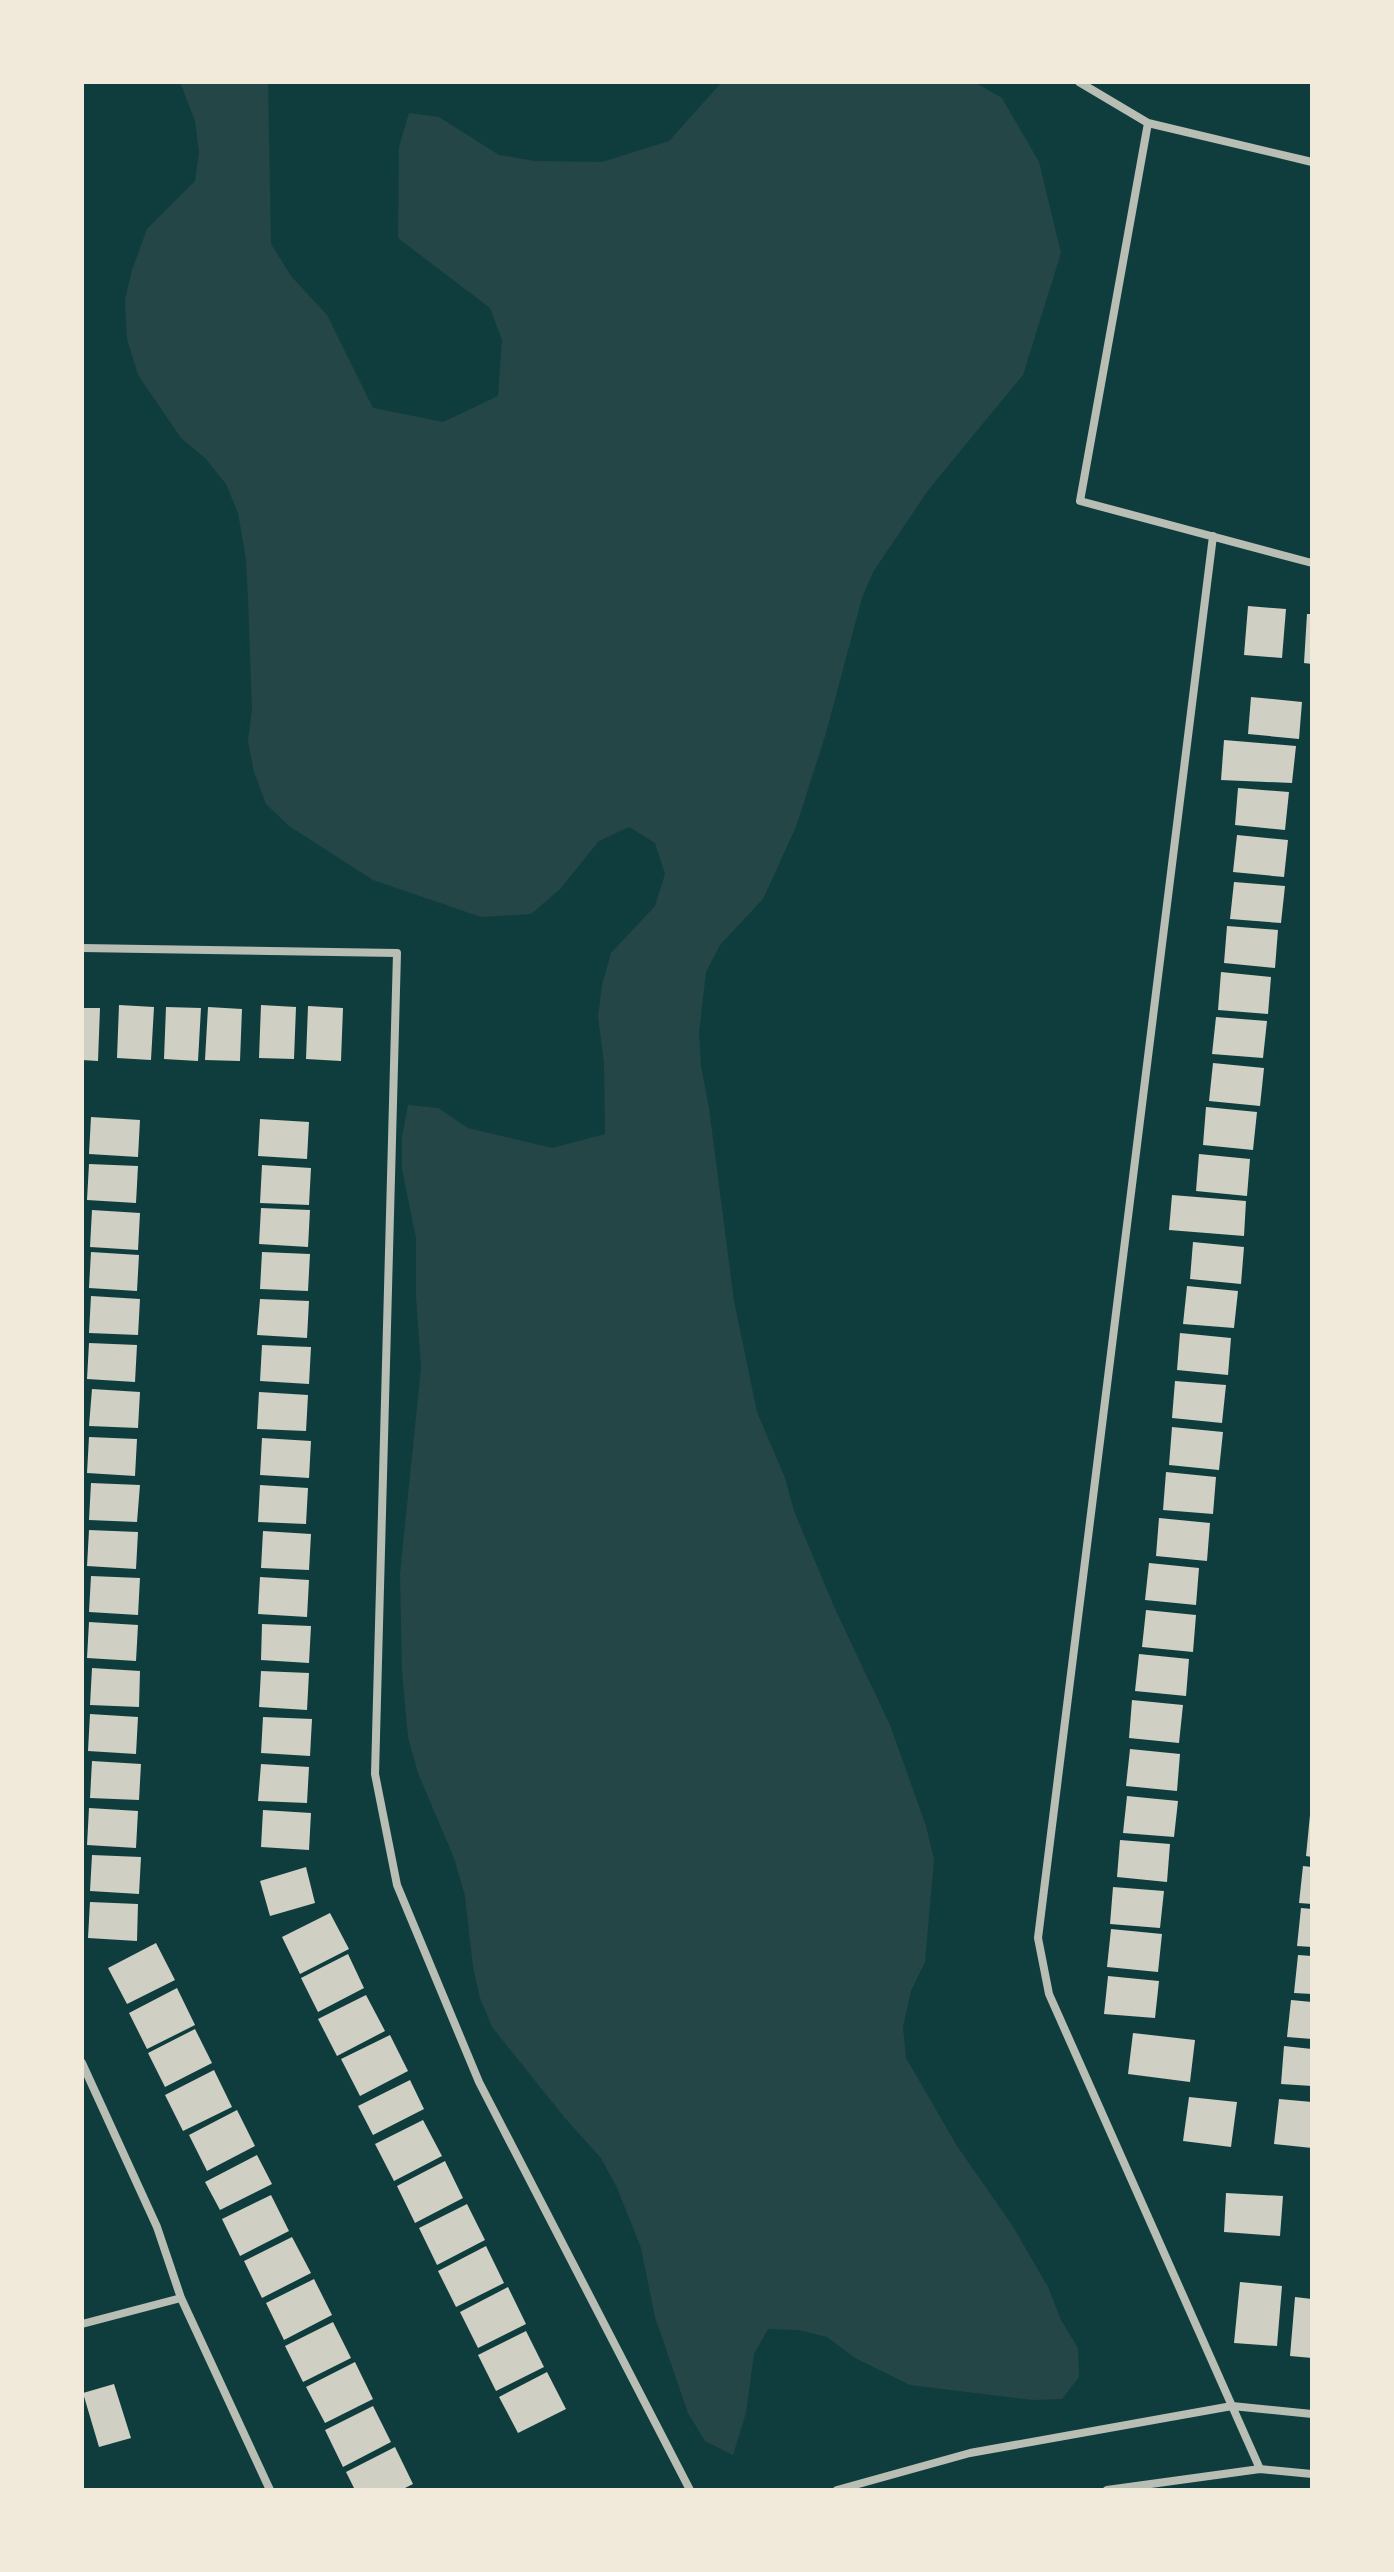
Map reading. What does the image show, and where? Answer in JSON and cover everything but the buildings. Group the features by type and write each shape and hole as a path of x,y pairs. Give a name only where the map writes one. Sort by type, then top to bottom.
{"street":[{"path":"1079,82 1148,123 1312,162"},
{"path":"1148,123 1080,501 1312,563"},
{"path":"1213,536 1038,1938 1049,1994 1260,2469"},
{"path":"82,948 397,953 375,1774 397,1885 479,2082 690,2490"},
{"path":"82,2063 157,2227 181,2298 270,2490"},
{"path":"82,2324 181,2298"},
{"path":"837,2490 970,2453 1232,2406 1312,2414"},
{"path":"1107,2490 1260,2469 1312,2474"}],"shaded area":[{"path":"180,82 268,82 271,244 291,276 327,315 373,408 443,422 498,396 502,340 490,308 398,238 399,147 409,113 439,117 499,155 535,161 602,162 669,141 722,82 974,82 1002,98 1039,162 1061,253 1023,375 929,489 873,572 862,598 826,733 796,827 763,899 720,945 706,972 699,1033 734,1301 757,1412 835,1609 890,1725 926,1826 934,1859 925,1962 911,1991 903,2027 906,2058 957,2146 1012,2225 1048,2287 1061,2320 1078,2348 1079,2377 1062,2399 1032,2400 910,2385 855,2358 827,2337 798,2330 768,2329 754,2354 746,2413 733,2455 705,2441 688,2413 655,2317 641,2248 617,2188 601,2158 492,2027 480,1998 473,1967 465,1896 454,1858 418,1773 408,1737 402,1671 400,1574 421,1368 416,1238 402,1169 402,1137 408,1105 438,1108 468,1128 552,1148 605,1134 604,1063 598,1017 602,985 611,953 655,906 665,874 655,843 629,827 599,841 560,889 531,914 481,917 373,880 289,826 266,804 254,772 248,741 252,709 248,599 246,559 238,513 226,484 205,458 181,438 138,375 127,339 125,300 147,229 195,181 199,152 195,121"}]}
